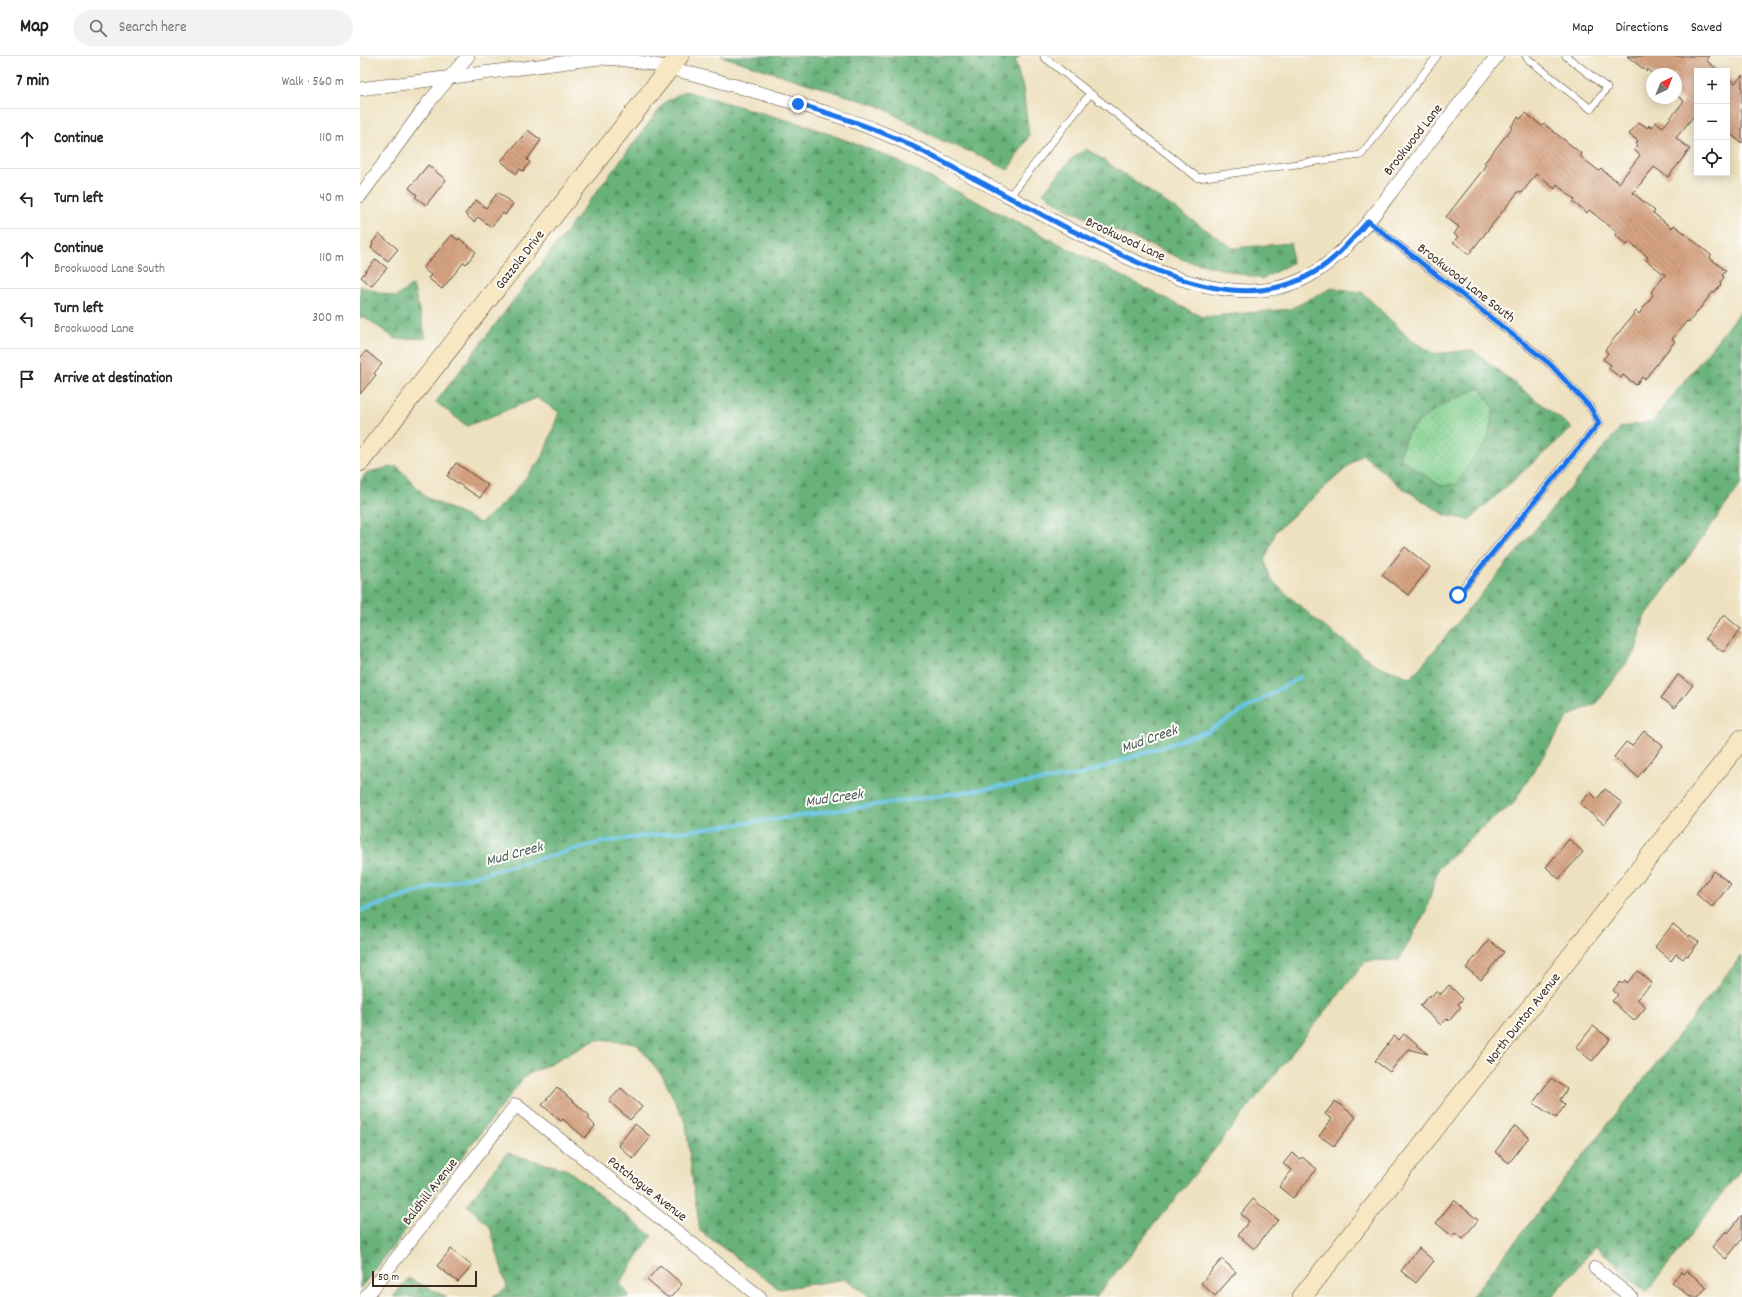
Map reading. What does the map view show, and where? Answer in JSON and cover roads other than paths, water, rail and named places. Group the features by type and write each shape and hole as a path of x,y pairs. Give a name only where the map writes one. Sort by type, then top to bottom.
{"street":[{"path":"360,196 428,103 468,56"},
{"name":"Brookwood Lane","path":"360,89 450,78 572,59 599,58 673,63 695,75 849,120 924,152 1008,198 1153,270 1180,279 1229,289 1253,290 1273,289 1291,284 1307,277 1336,258 1368,221 1497,56"},
{"name":"Gazzola Drive","path":"360,462 673,63"},
{"name":"North Dunton Avenue","path":"1302,1297 1742,739"},
{"name":"Baldhill Avenue","path":"366,1297 516,1105"},
{"name":"Patchogue Avenue","path":"516,1105 760,1297"},
{"path":"1595,1268 1631,1297"}],"lane":[{"path":"1044,57 1198,178 1361,155 1437,56"},
{"path":"1526,56 1591,108 1607,88 1566,56"},
{"path":"1008,198 1090,94"},
{"name":"Brookwood Lane South","path":"1368,221 1550,364 1590,407 1599,423 1458,595"}],"waterway":[{"name":"Mud Creek","path":"360,911 432,887 602,842 785,818 1080,775 1208,731 1300,677"}]}
